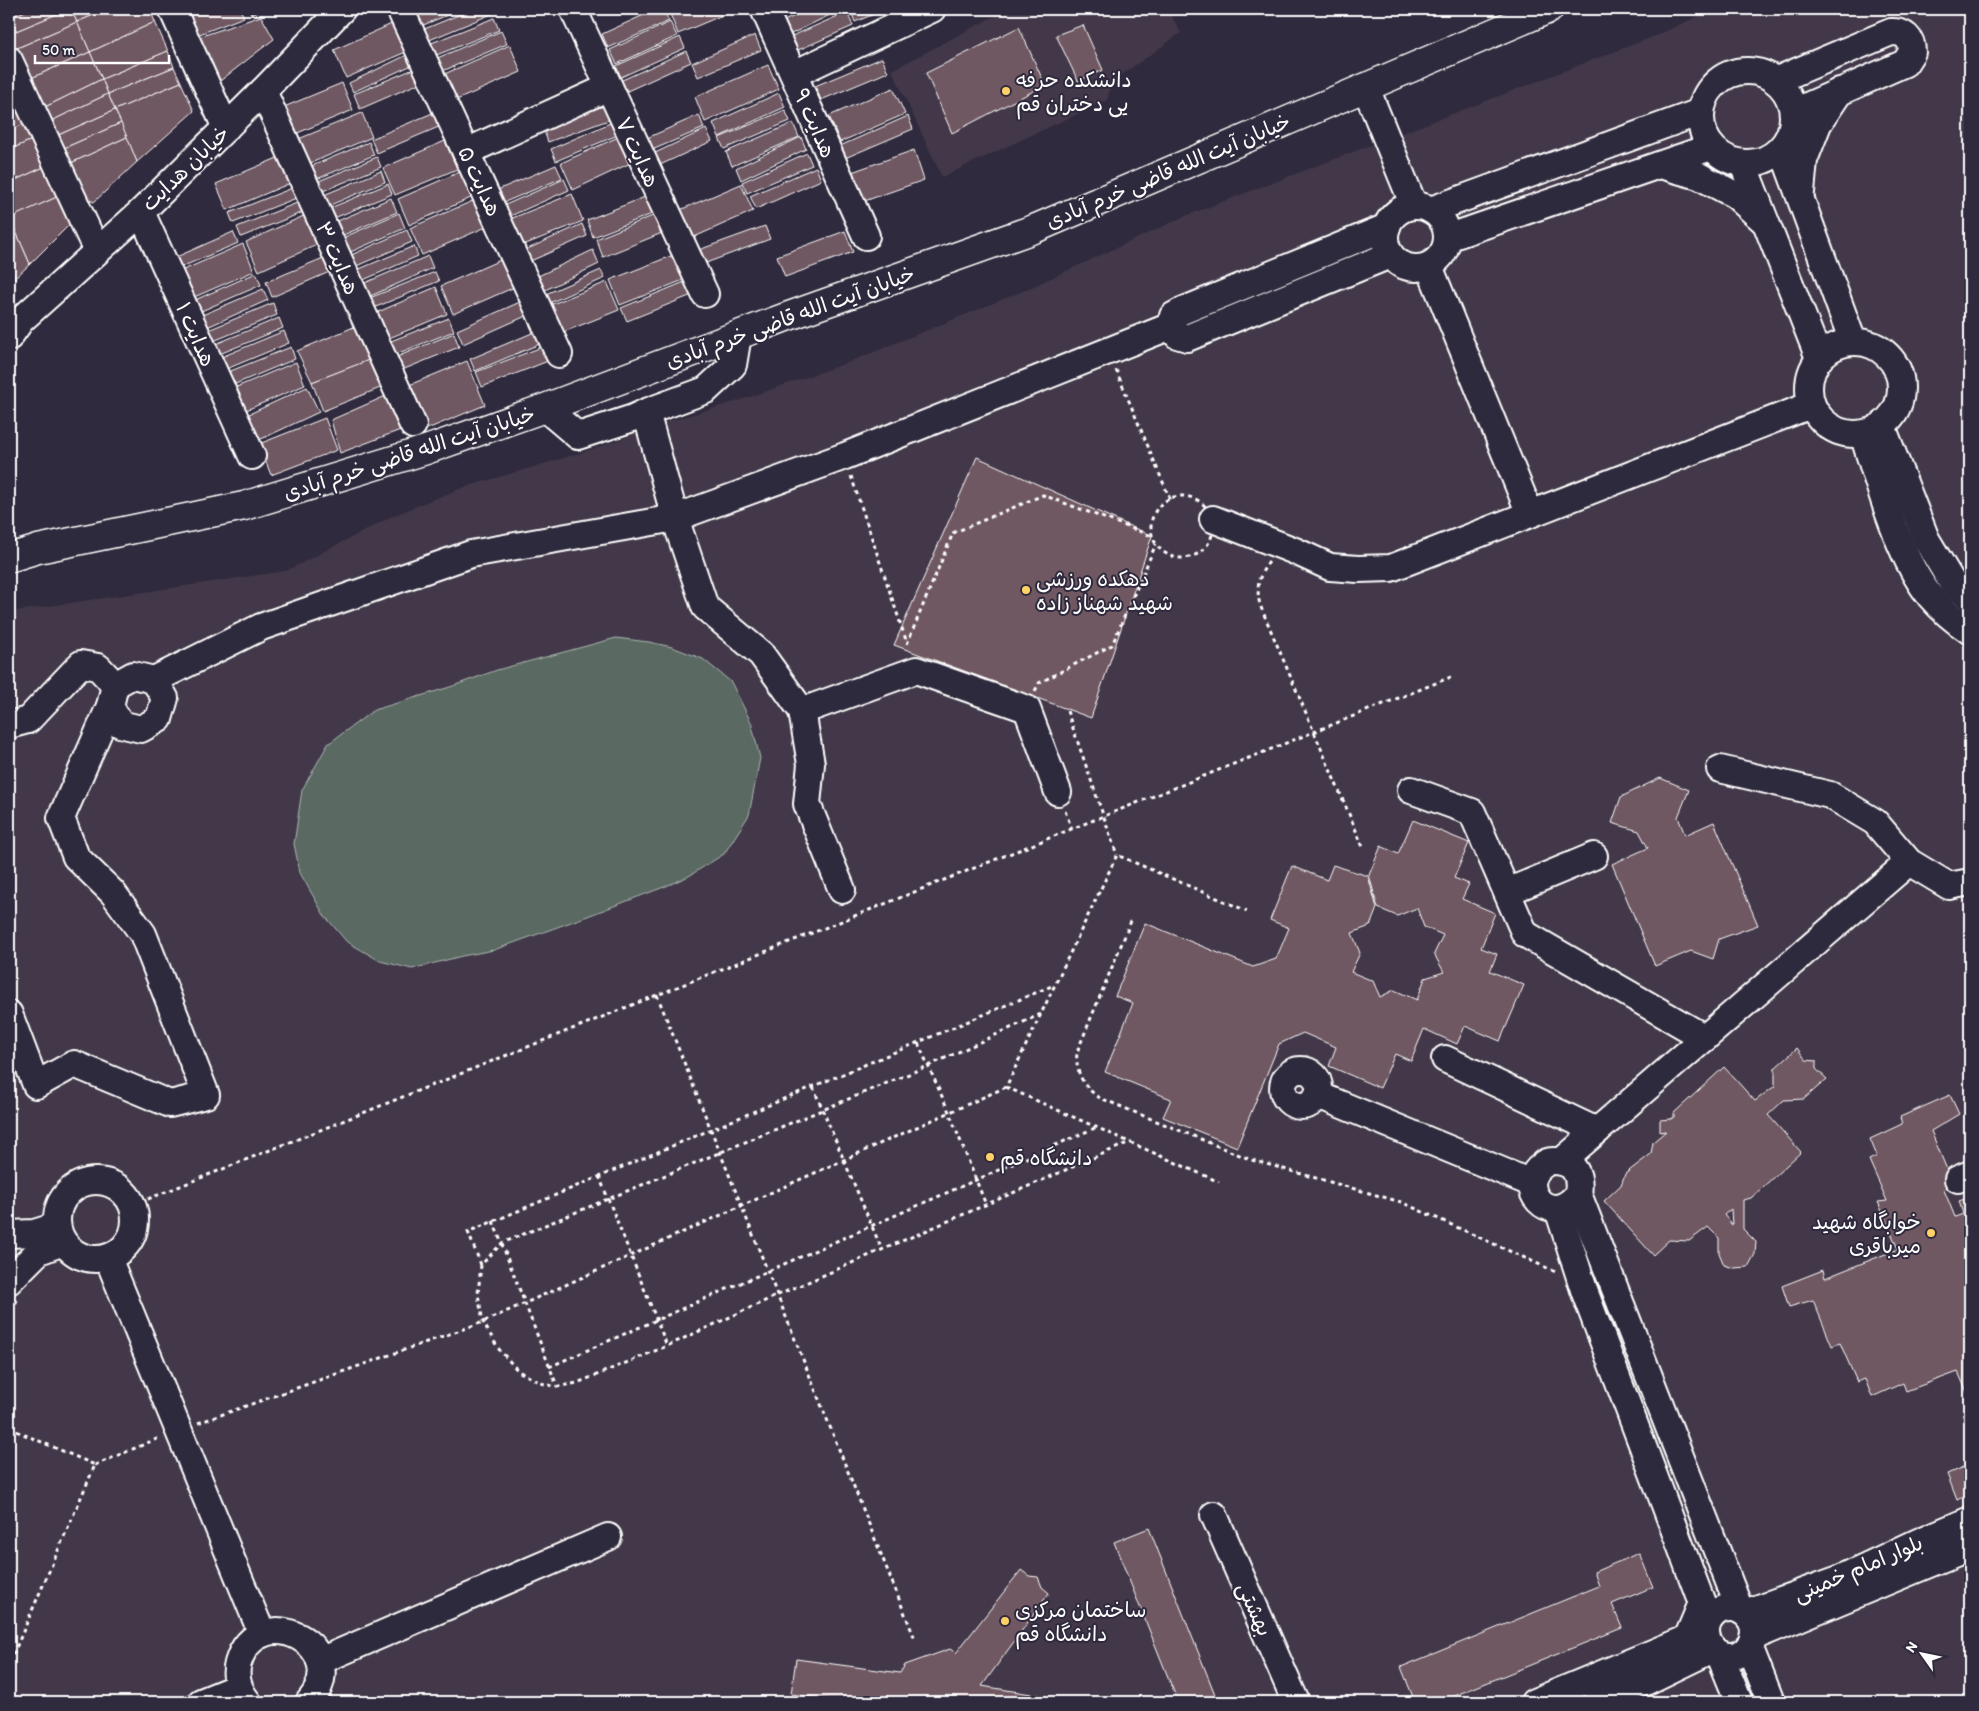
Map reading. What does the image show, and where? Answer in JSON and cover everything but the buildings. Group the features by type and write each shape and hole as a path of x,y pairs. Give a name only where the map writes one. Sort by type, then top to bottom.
{"main road":[{"name":"خیابان آیت الله قاضی خرم آبادی","path":"9,558 38,549 244,506 426,450 544,408 738,335 1034,229 1549,9"}],"street":[{"path":"172,9 226,128"},
{"name":"خیابان هدایت","path":"13,327 141,212 263,91 342,9"},
{"name":"هدایت ۵","path":"400,9 560,354"},
{"name":"هدایت ۷","path":"572,9 705,294"},
{"name":"هدایت ۹","path":"764,9 866,236"},
{"path":"794,74 932,9"},
{"path":"1777,80 1891,32 1902,33 1910,40 1912,52 1905,62 1794,112"},
{"path":"9,60 97,251"},
{"path":"1739,70 1759,71 1777,80 1789,94 1794,112 1792,131 1782,148 1764,160 1744,164 1726,159 1711,147 1702,131 1700,112 1707,93 1720,78 1739,70"},
{"path":"466,152 609,87"},
{"name":"هدایت ۳","path":"263,91 413,425"},
{"path":"1357,91 1408,214"},
{"path":"1800,198 1804,160 1818,124 1840,92"},
{"path":"1390,255 1187,338 1177,336 1171,326 1173,316 1182,311 1408,214 1700,112"},
{"path":"1447,238 1711,147"},
{"path":"1782,148 1853,342"},
{"path":"1744,164 1819,358"},
{"path":"1660,165 1700,176 1728,191 1766,222"},
{"name":"هدایت ۱","path":"141,212 252,456"},
{"path":"1408,214 1443,222 1447,238 1442,255 1429,266 1408,267 1401,265 1390,255 1385,242 1408,214"},
{"path":"1429,266 1530,514"},
{"path":"9,1014 36,1085 74,1064 170,1104 206,1095 143,934 114,894 76,857 61,818 112,695 134,675 154,680 261,627 471,554 675,518 845,456 1171,326"},
{"path":"544,408 578,436 633,418 706,390 733,365 738,335"},
{"path":"1853,342 1876,347 1893,362 1901,384 1897,407 1872,430 1842,433 1823,423 1811,405 1809,381 1819,358 1834,346 1853,342"},
{"path":"1213,519 1295,551 1330,567 1358,569 1391,568 1811,405"},
{"path":"646,412 675,518 705,607 761,654 802,711 811,764 807,804 842,890"},
{"path":"1872,430 1926,539 1953,584 1970,599"},
{"path":"1872,430 1891,518 1918,577 1948,616 1970,631"},
{"path":"9,725 28,720 81,664 98,667 112,695 120,724 141,729 159,719 164,698 154,680"},
{"path":"802,711 916,670 1028,710 1058,792"},
{"path":"1720,769 1830,795 1875,822 1909,862 1950,886 1970,882"},
{"path":"1411,790 1472,812 1525,934 1705,1038"},
{"path":"1507,892 1594,856"},
{"path":"1562,1161 1909,862"},
{"path":"1445,1059 1597,1131"},
{"path":"1318,1095 1531,1183"},
{"path":"1568,1201 1548,1208 1539,1202 1533,1193 1531,1183 1536,1170 1548,1161 1562,1161 1574,1168 1580,1180 1568,1201 1585,1293 1706,1633 1739,1702"},
{"path":"97,1180 109,1182 119,1188 133,1205 135,1227 132,1237 118,1253 108,1258 88,1259 70,1250 60,1234 57,1214 60,1203 75,1186 97,1180"},
{"path":"1568,1201 1747,1627 1771,1702"},
{"path":"9,1234 60,1234"},
{"path":"9,1281 39,1251 60,1234"},
{"path":"108,1258 262,1634"},
{"name":"بهشتی","path":"1214,1515 1296,1702"},
{"name":"بلوار امام خمینی","path":"1747,1627 1840,1579 1970,1520"},
{"path":"320,1661 608,1538"},
{"name":"بلوار امام خمینی","path":"1747,1627 1970,1547"},
{"path":"1596,1702 1643,1683 1706,1633 1714,1614 1722,1610 1731,1608 1747,1627"},
{"path":"1706,1633 1730,1656 1740,1653 1747,1627"},
{"path":"201,1702 243,1694 236,1676 240,1656 253,1639 262,1634 280,1631 297,1634 315,1650 320,1661 322,1673 320,1685 315,1696 309,1702"},
{"path":"1534,1702 1706,1633"}],"path":[{"path":"1108,351 1170,499"},
{"path":"845,456 916,670"},
{"path":"908,644 953,533 1043,495 1152,536"},
{"path":"1188,496 1196,499 1209,511 1213,519 1214,528 1209,545 1195,556 1178,558 1169,556 1156,544 1152,536 1153,518 1162,503 1170,499 1188,496"},
{"path":"1028,710 1039,683 1112,645 1156,544"},
{"path":"1295,551 1277,556 1264,568 1260,576 1258,595 1260,604 1363,847"},
{"path":"133,1205 1451,677"},
{"path":"9,1664 95,1465 178,1430 483,1322 1006,1086 1117,856 1067,711"},
{"path":"1117,856 1247,911"},
{"path":"1131,921 1077,1052 1076,1061 1081,1079 1092,1093 1100,1098 1252,1160 1402,1202 1554,1271 1585,1293"},
{"path":"1055,985 468,1232 481,1265 478,1294 483,1322 498,1348 518,1371 541,1383 557,1387 577,1384 668,1346 778,1295 1130,1142"},
{"path":"657,995 915,1639"},
{"path":"481,1265 502,1243 928,1066 1041,1014"},
{"path":"918,1043 949,1112 986,1205"},
{"path":"1006,1086 1219,1182"},
{"path":"813,1087 842,1160 882,1250"},
{"path":"550,1367 1097,1127"},
{"path":"599,1176 668,1346"},
{"path":"493,1221 557,1387"},
{"path":"9,1428 95,1465"}],"shaded area":[{"name":"دانشکده حرفه یی دختران قم","path":"1008,9 1168,9 1181,33 1113,81 1107,100 942,177 892,70"},
{"name":"دانشگاه قم","path":"1714,9 1970,9 1970,1702 9,1702 9,612 286,571 391,517 421,504 462,488 587,451 652,426 738,401 849,362 1023,291 1183,217 1655,36"}],"green space":[{"path":"616,638 672,647 703,659 731,682 751,722 760,758 749,815 724,854 689,876 585,917 494,950 412,969 380,961 346,941 324,915 300,873 294,844 302,790 328,744 374,710 450,687 497,670"}],"place":[{"name":"دانشکده حرفه یی دختران قم","path":"1006,91"},
{"name":"دهکده ورزشی شهید شهناز زاده","path":"1026,590"},
{"name":"دانشگاه قم","path":"990,1157"},
{"name":"خوابگاه شهید میرباقری","path":"1931,1233"},
{"name":"ساختمان مرکزی دانشگاه قم","path":"1005,1621"}]}
